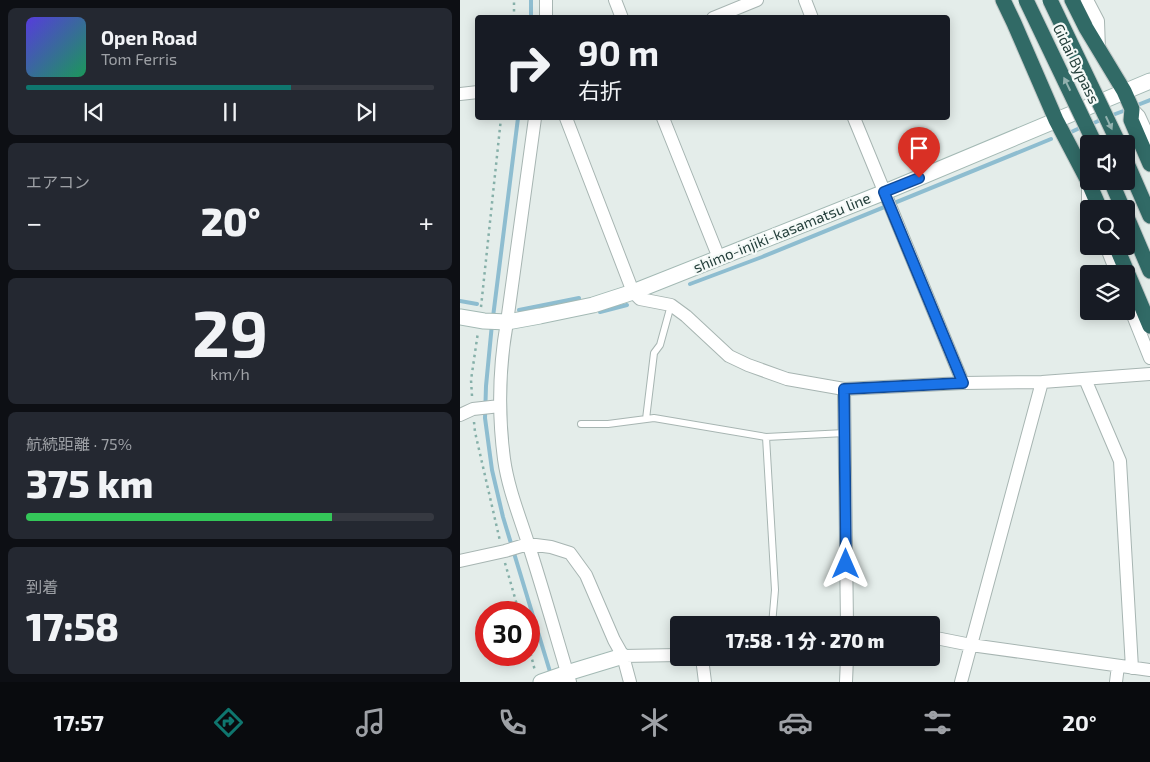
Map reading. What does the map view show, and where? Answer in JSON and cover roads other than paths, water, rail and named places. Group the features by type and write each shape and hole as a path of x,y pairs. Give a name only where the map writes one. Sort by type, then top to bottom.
{"highway":[{"path":"1003,0 1056,120 1080,166"},
{"name":"Gidai Bypass","path":"1026,0 1091,135"},
{"name":"Gidai Bypass","path":"1050,0 1115,135"},
{"path":"1072,0 1086,28 1124,91 1132,109 1131,120 1150,164"},
{"path":"1135,182 1150,216"},
{"path":"1135,236 1150,271"},
{"path":"1120,255 1150,326"}],"main road":[{"name":"shimo-injiki-kasamatsu line","path":"460,317 504,322 593,305 632,292 719,258 888,201 1056,120 1150,81"},
{"path":"541,679 566,676 623,656"}],"street":[{"path":"546,0 546,15"},
{"path":"615,0 621,15"},
{"path":"720,15 757,0"},
{"path":"805,0 811,15"},
{"path":"994,0 1025,56 1030,60"},
{"path":"1087,0 1098,21 1099,50"},
{"path":"460,94 475,92"},
{"path":"1132,109 1139,116 1150,140"},
{"path":"535,120 504,322 504,341 497,406 504,460 512,495 525,544 566,676"},
{"path":"567,120 632,292 640,299 671,305 686,316 729,356 748,365 787,379 844,389 963,383 1042,382 1150,374"},
{"path":"664,120 719,258"},
{"path":"855,120 963,383"},
{"path":"1135,320 1150,358"},
{"path":"1085,379 1120,462 1132,668"},
{"path":"961,682 1042,382"},
{"path":"844,389 847,616"},
{"path":"460,415 473,409 497,406"},
{"path":"460,561 525,544 551,547 570,553 586,575 614,640 623,656 630,682"},
{"path":"940,639 970,646 1150,670"},
{"path":"623,656 670,655"},
{"path":"703,666 705,682"},
{"path":"846,682 847,666"},
{"path":"1116,682 1118,666"}],"lane":[{"path":"646,419 654,353 660,345 671,305"},
{"path":"581,424 608,424 654,418 766,437 845,433"},
{"path":"766,437 775,590 773,616"}],"waterway":[{"path":"531,0 531,15"},
{"path":"1135,106 1150,100"},
{"path":"1110,116 1126,110"},
{"path":"1089,125 1103,119"},
{"path":"493,317 518,120"},
{"path":"1069,133 1082,127"},
{"path":"690,284 762,257 1051,139"},
{"path":"519,310 579,298"},
{"path":"460,301 477,304"},
{"path":"600,312 627,305"},
{"path":"492,324 485,418 492,470 503,517 551,675"}]}
